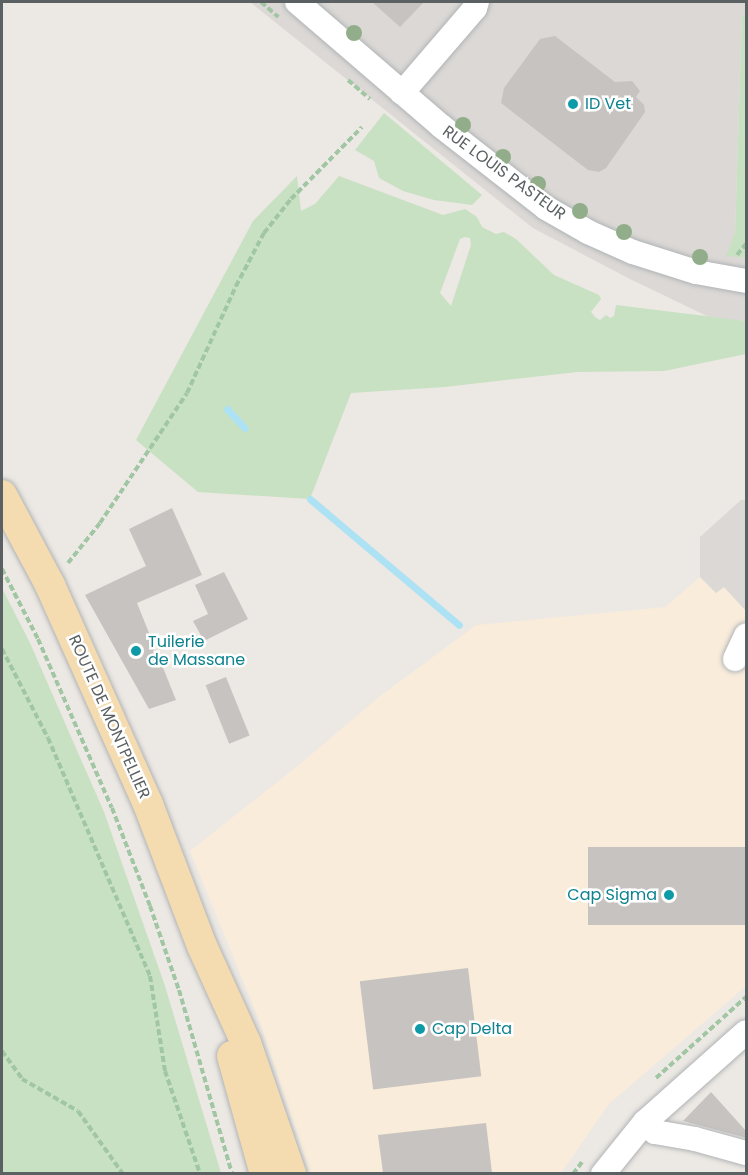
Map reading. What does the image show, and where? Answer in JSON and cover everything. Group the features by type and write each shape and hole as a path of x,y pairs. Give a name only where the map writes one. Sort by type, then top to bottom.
{"main road":[{"name":"ROUTE DE MONTPELLIER","path":"2,495 50,585 148,804 202,946 246,1043 291,1173"},
{"name":"ROUTE DE MONTPELLIER","path":"202,946 265,1173"}],"street":[{"name":"RUE LOUIS PASTEUR","path":"297,2 402,93 493,168 546,208 588,232 633,252 686,269 747,281"},
{"path":"402,93 475,8 477,2"},
{"path":"735,659 747,635"},
{"path":"603,1173 645,1122 747,1032"},
{"path":"645,1122 655,1132 696,1139 747,1154"}],"path":[{"path":"50,585 100,523 187,393 236,286 264,233 291,199 362,127"},
{"path":"737,255 747,244"},
{"path":"2,569 47,660 112,808 150,906 183,1001 232,1173"},
{"path":"2,649 48,738 150,976 165,1071 200,1173"},
{"path":"2,1051 22,1079 78,1111 123,1173"}],"shaded area":[{"path":"250,2 746,2 746,14 742,16 735,232 727,255 746,258 746,321 711,318 533,228"},
{"path":"741,500 746,500 746,611 724,587 716,593 700,577 700,537"},
{"path":"700,577 716,593 724,587 746,611 746,986 609,1104 561,1173 310,1173 259,1020 190,851 300,764 379,697 476,625 665,607"}],"green space":[{"path":"746,14 746,258 726,256 735,232 742,16"},
{"path":"384,113 482,195 472,205 434,200 403,191 379,178 374,161 355,150"},
{"path":"297,176 301,211 315,204 339,176 443,215 465,209 477,217 482,227 496,234 504,232 516,239 554,275 599,295 601,299 591,312 600,320 606,315 610,318 614,316 616,305 746,321 746,354 664,371 577,372 445,387 351,393 310,499 198,492 136,440 253,221","holes":["470,238 471,245 451,306 440,293 460,239"]},
{"path":"2,588 30,643 104,812 165,986 221,1173 2,1173"}],"building":[{"path":"372,2 424,2 400,27"},
{"name":"ID Vet","path":"555,36 615,82 632,81 640,91 636,97 644,105 645,112 606,168 599,172 588,170 501,103 504,88 540,39"},
{"name":"Tuilerie de Massane","path":"172,508 202,575 137,603 176,700 149,709 85,595 146,566 129,529"},
{"path":"224,572 248,619 204,641 193,621 208,614 195,585"},
{"path":"226,677 250,735 229,744 206,685"},
{"name":"Cap Sigma","path":"588,847 746,847 746,925 588,925"},
{"name":"Cap Delta","path":"468,968 481,1076 373,1089 360,981"},
{"path":"711,1092 747,1132 747,1138 683,1121"},
{"path":"486,1123 492,1173 383,1173 378,1135"}],"waterway":[{"path":"227,409 245,428"},
{"path":"310,499 459,625"}],"place":[{"name":"ID Vet","path":"573,104"},
{"name":"Tuilerie de Massane","path":"136,651"},
{"name":"Cap Sigma","path":"669,895"},
{"name":"Cap Delta","path":"420,1029"}]}
